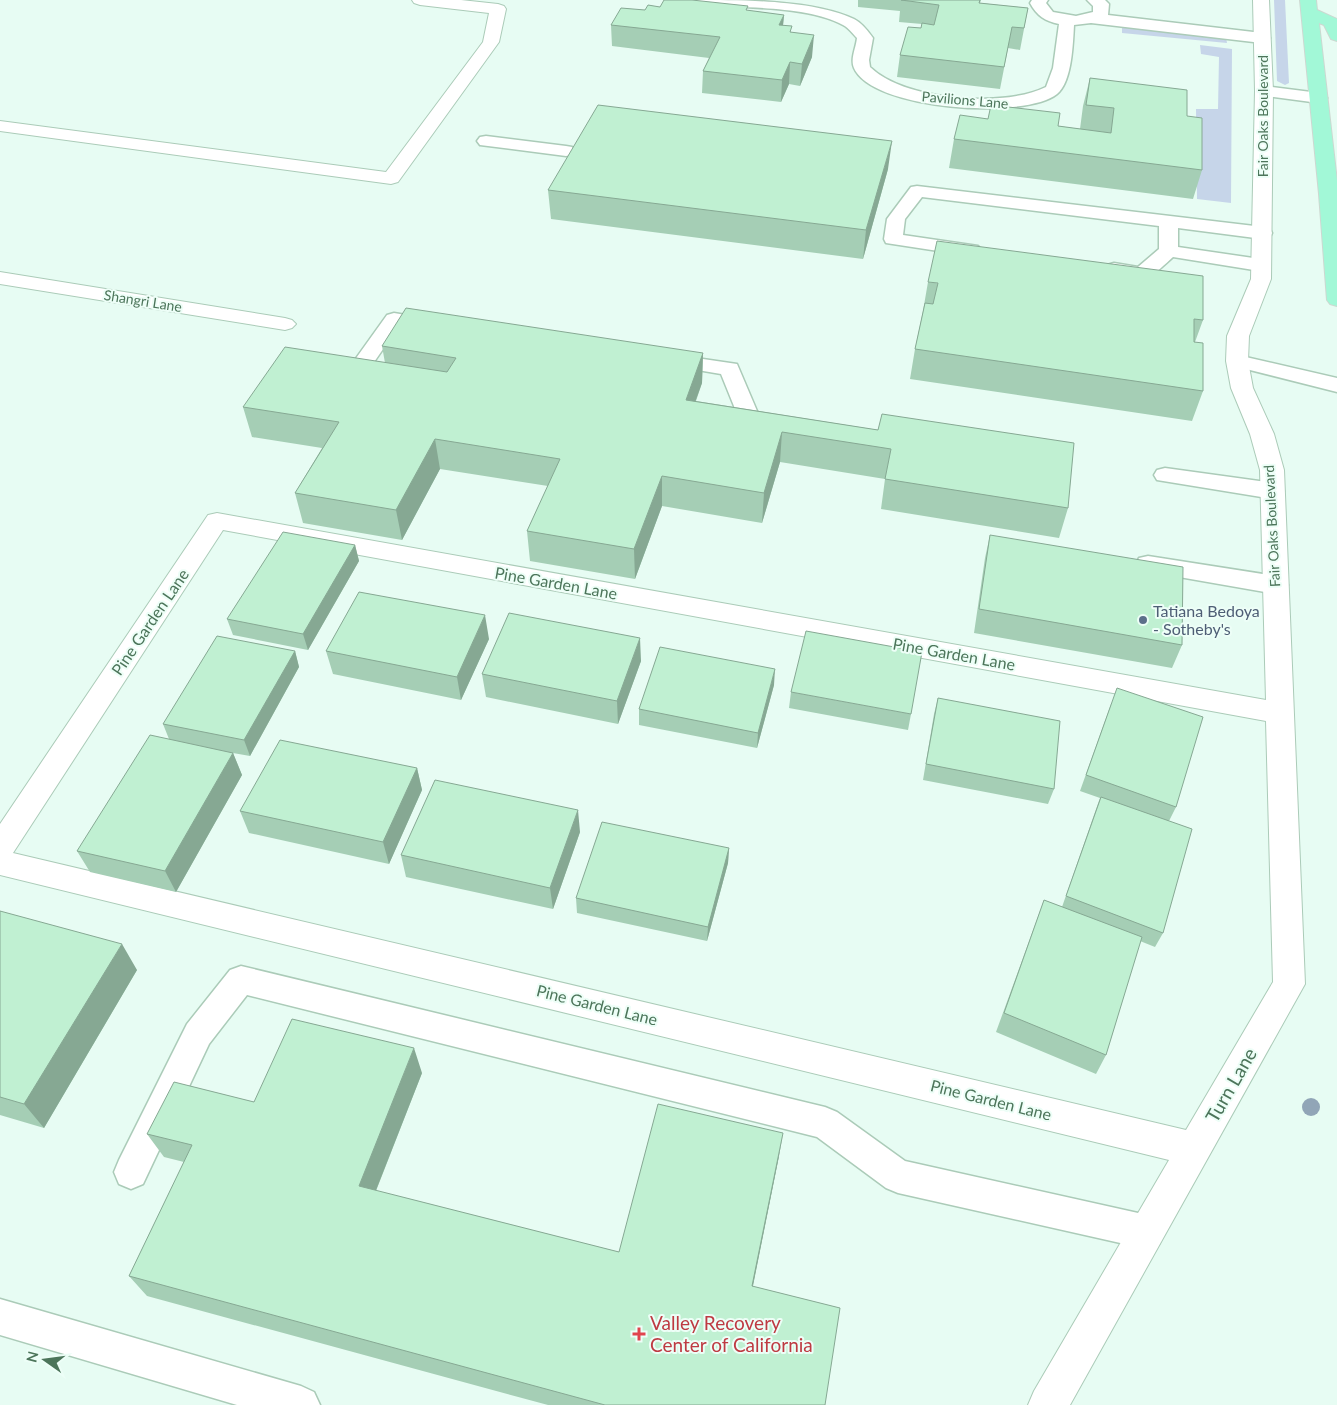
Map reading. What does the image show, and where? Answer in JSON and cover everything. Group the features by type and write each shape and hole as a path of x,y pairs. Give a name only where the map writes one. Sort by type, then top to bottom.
{"main road":[{"path":"1309,7 1331,22 1337,36"},
{"path":"1309,7 1333,197 1337,300"},
{"path":"1319,98 1337,108"}],"street":[{"path":"0,126 391,178 491,42 498,9 420,0"},
{"name":"Fair Oaks Boulevard","path":"1261,0 1255,26 1264,91 1261,279 1238,336 1236,361 1242,388 1262,434 1272,470 1281,722"},
{"name":"Shangri Lane","path":"0,278 285,324"},
{"name":"Pine Garden Lane","path":"0,848 216,522 1281,722"},
{"name":"Turn Lane","path":"1048,1405 1289,984 1281,722"},
{"name":"Pine Garden Lane","path":"0,862 1194,1149"}],"lane":[{"name":"Pavilions Lane","path":"704,0 780,7 834,16 858,28 865,38 860,62 870,79 882,86 922,98 994,105 1014,104 1033,100 1053,89 1058,80 1067,20"},
{"path":"1040,0 1038,3 1040,8 1046,13 1067,20 1091,18 1255,26"},
{"path":"1091,18 1102,14 1103,10 1098,2"},
{"path":"1098,2 1117,6"},
{"path":"1264,91 1319,98"},
{"path":"486,141 566,151"},
{"path":"989,252 893,239 896,219 917,192 1168,220 1263,233"},
{"path":"1168,220 1169,251"},
{"path":"1094,267 1142,273 1169,251 1260,265"},
{"path":"356,373 394,319 452,328"},
{"path":"654,358 730,369 746,411"},
{"path":"1236,361 1337,385"},
{"path":"1165,475 1273,491"},
{"path":"1139,562 1276,585"},
{"path":"131,1172 198,1034 241,980 825,1123 898,1176 1147,1232"},
{"path":"0,1317 301,1405"}],"shaded area":[{"path":"1274,0 1285,0 1289,83 1285,85 1277,81"},
{"path":"1122,26 1226,37 1227,43 1122,33"},
{"path":"1200,45 1232,49 1231,203 1197,199 1196,109 1218,109 1219,57 1201,54"}],"building":[{"path":"664,0 692,0 748,6 746,10 784,15 779,25 792,26 790,32 814,35 802,64 790,62 782,80 703,71 720,37 611,25 621,8 645,10 648,5 660,7"},
{"path":"901,0 980,0 979,3 1028,8 1024,28 1012,27 1004,67 900,55 908,27 921,28 922,23 934,25 939,5"},
{"path":"1090,78 1187,90 1187,116 1202,118 1202,170 954,139 960,115 988,119 991,105 1060,113 1058,126 1111,133 1114,108 1086,105"},
{"path":"598,105 892,141 866,230 548,190"},
{"path":"937,241 1203,276 1203,320 1194,319 1194,342 1203,343 1203,391 915,349 925,303 933,304 938,283 928,282"},
{"path":"406,308 703,353 686,400 878,430 882,414 1074,443 1068,508 885,479 891,449 782,432 764,493 662,476 634,549 527,531 560,459 435,439 396,510 295,493 339,422 243,407 285,347 447,372 456,358 382,346"},
{"path":"283,532 355,545 303,634 227,619"},
{"path":"990,535 1183,567 1182,645 979,609"},
{"path":"359,592 485,615 457,677 326,651"},
{"path":"509,613 640,638 617,701 482,674"},
{"path":"806,631 922,652 911,714 791,692"},
{"path":"217,636 295,651 244,740 163,724"},
{"path":"660,647 775,669 758,733 639,709"},
{"path":"1117,688 1203,717 1176,807 1086,775"},
{"path":"938,698 1060,721 1054,789 926,764"},
{"path":"150,735 233,753 165,871 77,851"},
{"path":"280,740 417,768 383,842 240,811"},
{"path":"435,780 578,810 550,888 401,855"},
{"path":"1101,797 1192,829 1163,933 1066,896"},
{"path":"602,822 729,848 708,927 576,898"},
{"path":"1044,900 1142,937 1106,1055 1004,1013"},
{"path":"0,911 122,944 24,1104 0,1097"},
{"path":"292,1019 414,1048 359,1186 619,1252 658,1104 783,1133 752,1286 840,1308 825,1405 605,1405 129,1276 192,1145 147,1134 174,1082 254,1102"}],"place":[{"name":"Tatiana Bedoya - Sotheby's","path":"1143,620"},
{"name":"Valley Recovery Center of California","path":"639,1334"}]}
